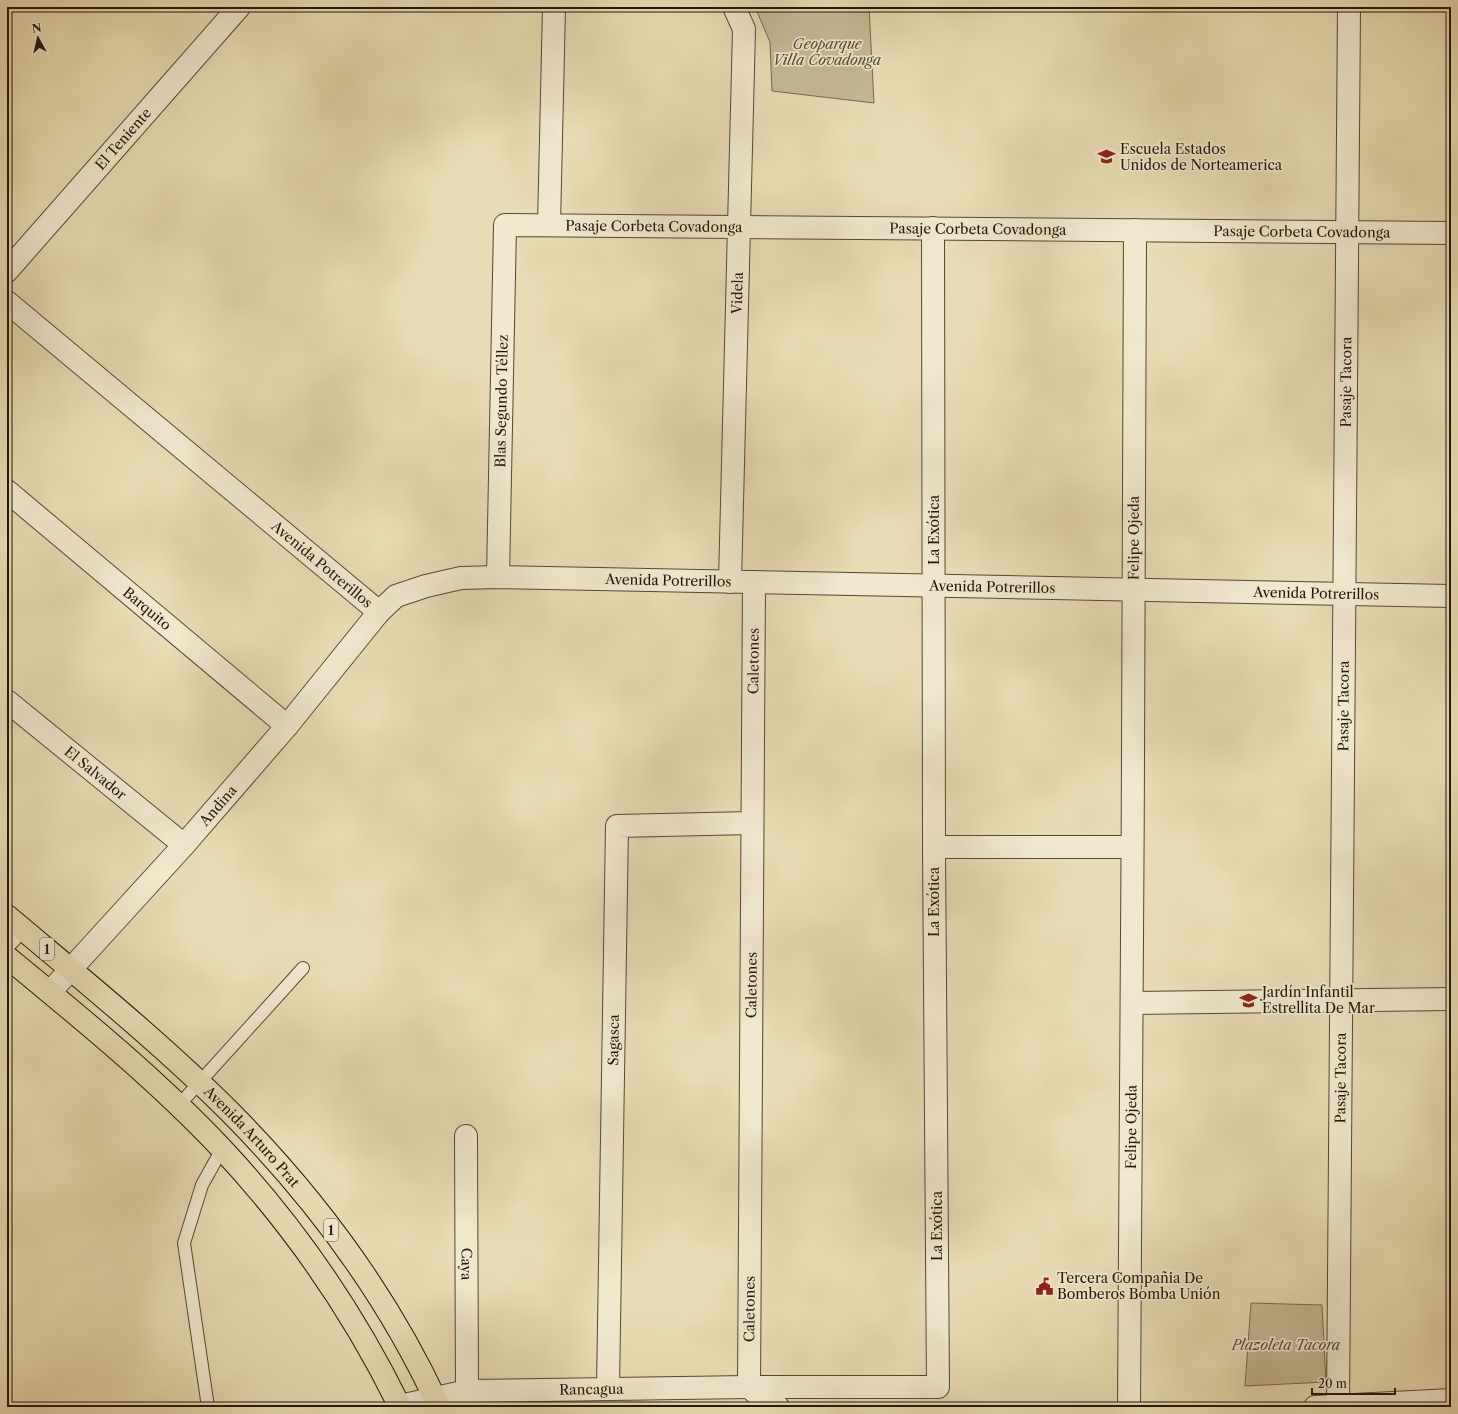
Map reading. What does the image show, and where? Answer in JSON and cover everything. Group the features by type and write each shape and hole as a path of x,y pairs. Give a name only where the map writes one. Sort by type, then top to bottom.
{"highway":[{"name":"Avenida Arturo Prat","path":"7,916 71,968 199,1082 262,1146 302,1192 340,1241 375,1291 406,1344 437,1403"},
{"name":"Avenida Arturo Prat","path":"7,957 50,992 179,1105 222,1149 276,1212 315,1264 373,1355 400,1406"}],"street":[{"name":"El Teniente","path":"7,271 239,7"},
{"path":"549,225 554,7"},
{"name":"Videla","path":"730,582 744,29 734,7"},
{"name":"Pasaje Tacora","path":"1338,1406 1349,7"},
{"name":"Pasaje Corbeta Covadonga","path":"505,225 1451,233"},
{"name":"Blas Segundo Téllez","path":"498,577 505,225"},
{"name":"La Exótica","path":"750,1387 938,1387 934,847 933,228"},
{"name":"Felipe Ojeda","path":"1129,1407 1133,1003 1132,847 1135,230"},
{"name":"Avenida Potrerillos","path":"7,302 379,612 396,596 426,586 461,578 498,577 1451,596"},
{"name":"Barquito","path":"7,491 287,726"},
{"name":"Caletones","path":"750,1387 754,582"},
{"name":"Andina","path":"50,992 184,845 287,726 379,612"},
{"name":"El Salvador","path":"7,701 184,845"},
{"name":"Sagasca","path":"608,1388 617,826 752,823"},
{"path":"934,847 1132,847"},
{"path":"1133,1003 1451,999"},
{"name":"Caya","path":"466,1136 467,1391"},
{"path":"750,1387 765,1401 778,1407"},
{"name":"Rancagua","path":"400,1406 437,1403 467,1391 750,1387"},
{"path":"1315,1407 1451,1400"}],"lane":[{"path":"7,948 24,930"},
{"path":"179,1105 303,968"},
{"path":"208,1407 184,1243 202,1185 222,1149"}],"green space":[{"name":"Geoparque Villa Covadonga","path":"755,7 869,7 874,103 772,91 770,42"},
{"name":"Plazoleta Tacora","path":"1251,1303 1322,1305 1326,1382 1245,1386"}],"place":[{"name":"Escuela Estados Unidos de Norteamerica","path":"1107,157"},
{"name":"Jardín Infantil Estrellita De Mar","path":"1249,1000"},
{"name":"Tercera Compañia De Bomberos Bomba Unión","path":"1044,1286"}]}
